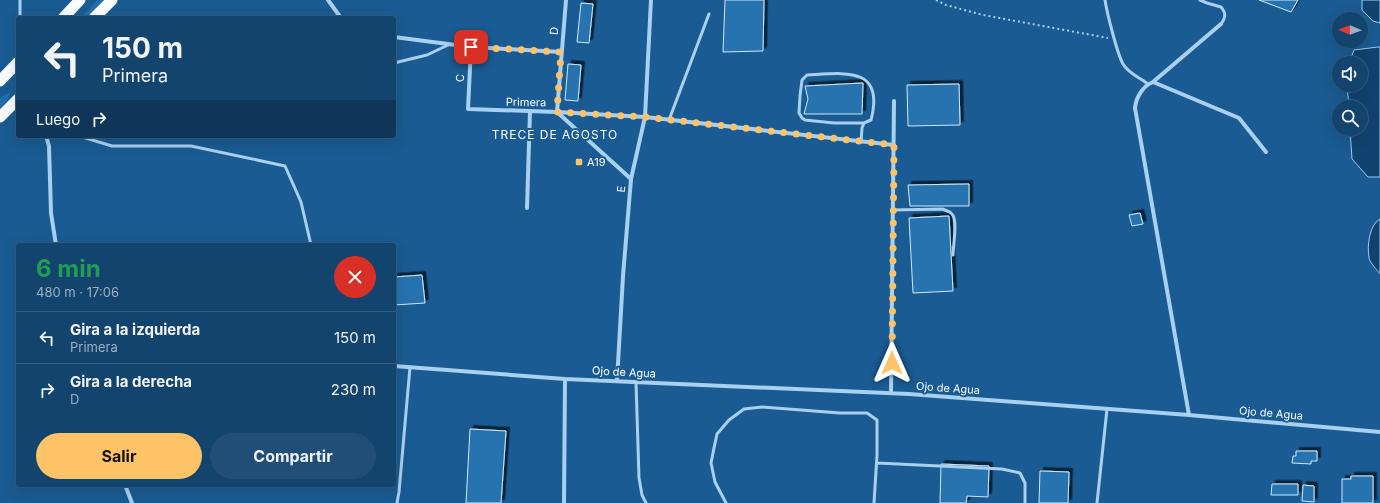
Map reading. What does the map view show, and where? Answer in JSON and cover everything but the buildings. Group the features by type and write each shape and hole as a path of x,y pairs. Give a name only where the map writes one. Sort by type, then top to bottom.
{"highway":[{"path":"65,16 80,0"},
{"path":"96,16 112,0"},
{"path":"0,81 16,64"},
{"path":"0,116 16,101"}],"street":[{"path":"328,0 340,16"},
{"name":"D","path":"557,112 566,0"},
{"name":"E","path":"617,381 623,276 631,179 645,117 651,0"},
{"path":"1189,415 1135,108 1136,101 1148,84 1221,24"},
{"path":"396,37 471,47 561,52"},
{"name":"C","path":"468,110 471,47"},
{"path":"1152,82 1239,118 1266,152"},
{"path":"891,393 894,101"},
{"name":"Primera","path":"468,110 557,112 645,117 894,145"},
{"path":"527,208 530,111"},
{"path":"557,112 631,179"},
{"path":"47,138 49,146 51,213 56,243"},
{"name":"Ojo de Agua","path":"396,366 566,379 891,393 1189,415 1380,432"},
{"path":"564,503 566,379"},
{"path":"126,487 132,503"}],"lane":[{"path":"20,0 20,16"},
{"path":"1105,0 1115,40 1123,64 1131,72 1148,84"},
{"path":"1200,0 1221,7 1225,14 1225,18 1221,24"},
{"path":"669,120 709,14"},
{"path":"396,63 427,55 450,44"},
{"path":"861,142 862,128 864,123 871,120 874,109 872,88 868,81 858,75 835,74 807,75 802,80 799,113 802,118 805,120 834,123 864,123"},
{"path":"86,138 112,146 190,146 285,166 301,202 311,243"},
{"path":"893,210 943,210 950,212 955,221 953,255"},
{"path":"397,503 400,492 410,367"},
{"path":"636,382 639,478 642,495 646,503"},
{"path":"726,503 715,482 711,463 717,434 729,420 744,409 762,407 840,413 867,413 877,420 877,463 874,503"},
{"path":"1098,503 1107,409"},
{"path":"877,463 1002,469 1020,473 1025,483 1025,503"}],"path":[{"path":"936,0 946,5 983,15 1115,40"}],"shaded area":[{"path":"98,0 108,0 93,16 82,16"},
{"path":"1362,0 1380,0 1380,23 1373,21 1368,16 1368,12 1364,12 1362,10"},
{"path":"1380,47 1380,177 1368,177 1352,159 1350,136 1368,136 1368,100 1348,100 1348,92 1368,92 1368,56 1352,56 1354,50"},
{"path":"10,92 7,101 0,108 0,98"},
{"path":"1380,219 1380,274 1370,260 1368,248 1373,226"}],"place":[{"name":"A19","path":"579,162"}],"district":[{"name":"TRECE DE AGOSTO","path":"555,134"}],"route":[{"path":"471,47 561,52 557,112 645,117 894,145 892,363"}]}
